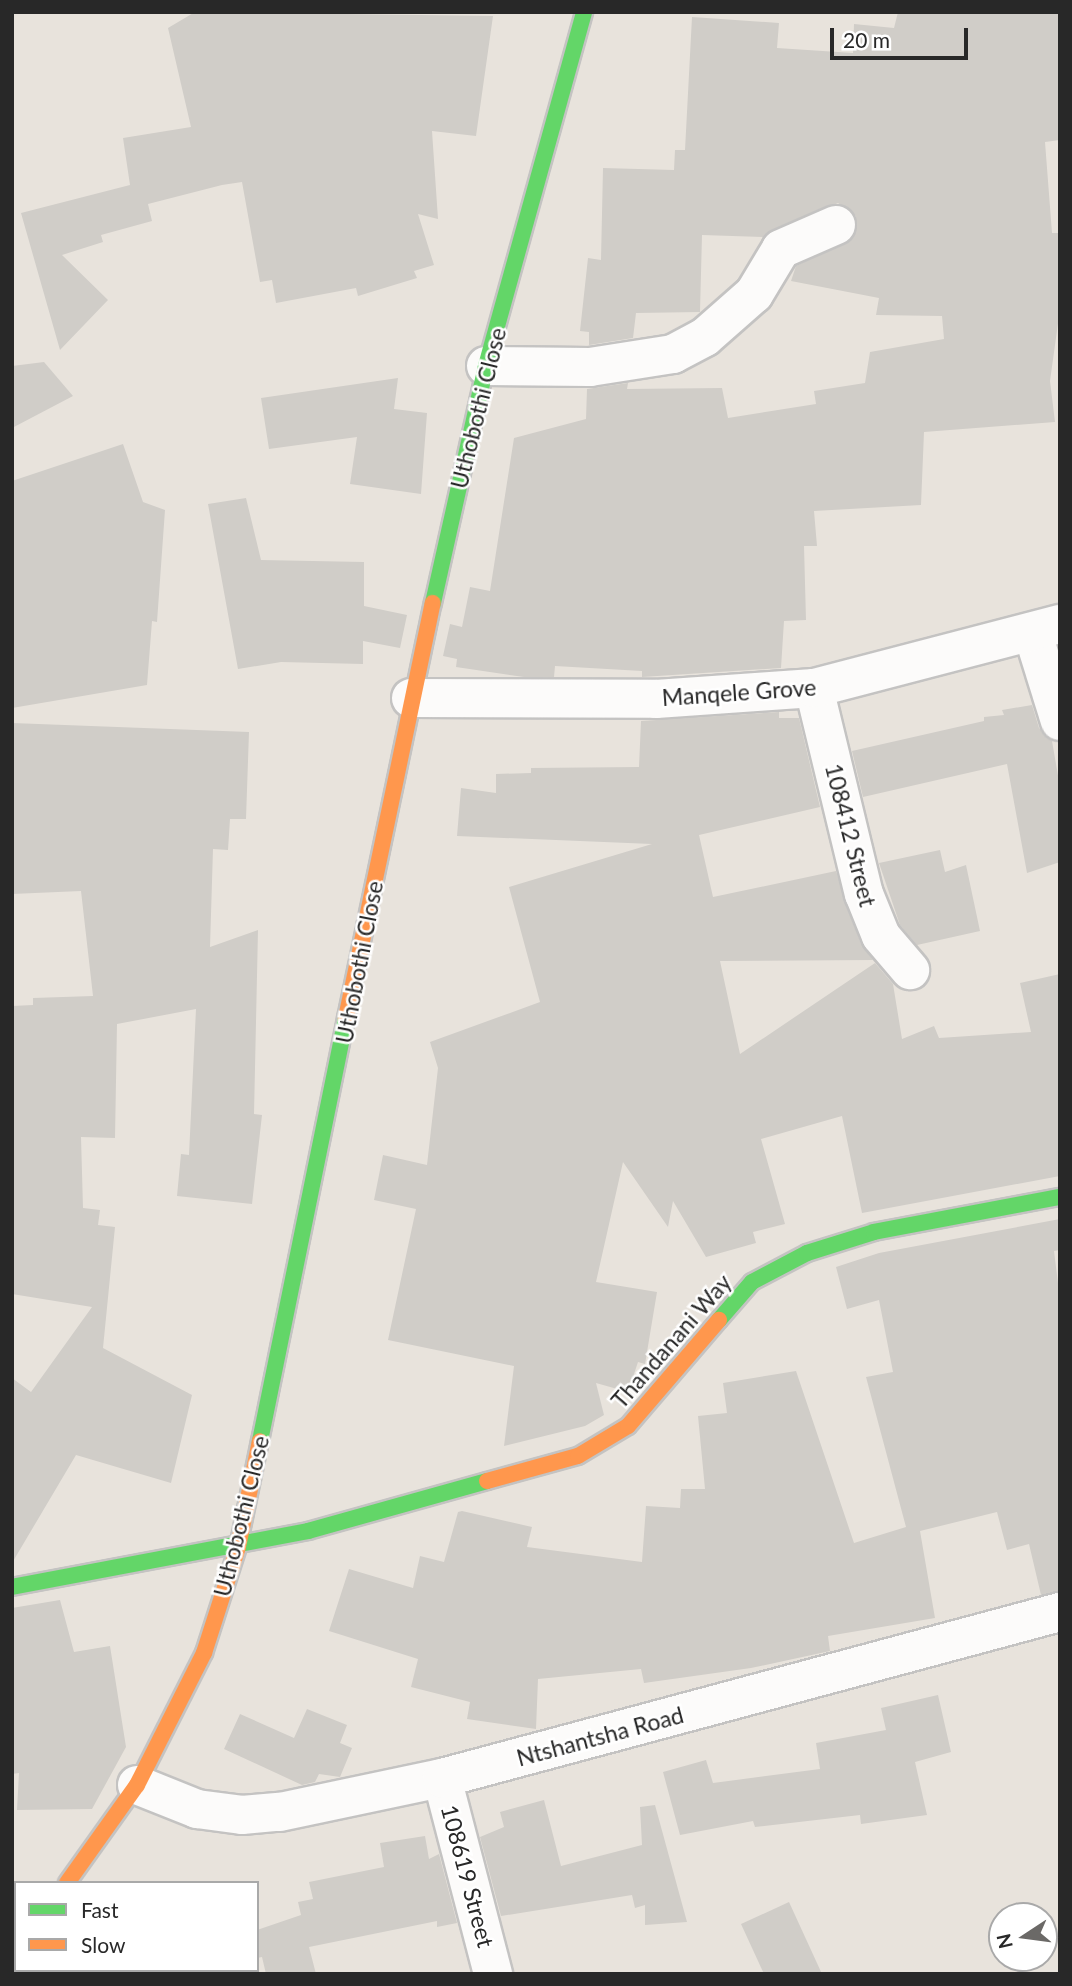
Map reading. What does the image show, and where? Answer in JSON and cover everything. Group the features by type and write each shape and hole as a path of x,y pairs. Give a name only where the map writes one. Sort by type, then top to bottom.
{"street":[{"name":"Uthobothi Close","path":"68,1881 137,1785 204,1653 238,1547 411,698 486,366 584,12"},
{"path":"486,366 590,368 673,354 705,337 754,294 781,249 836,225"},
{"path":"1046,629 1060,720"},
{"name":"Manqele Grove","path":"411,698 656,699 814,688 1046,629"},
{"name":"108412 Street","path":"814,688 864,894 881,936 910,970"},
{"name":"Thandanani Way","path":"12,1587 238,1547 578,1456 628,1426 752,1282 807,1253 874,1232 1060,1197"},
{"name":"Ntshantsha Road","path":"137,1785 197,1810 242,1815 281,1812 442,1778 1060,1612"},
{"name":"108619 Street","path":"442,1778 493,1974"}],"building":[{"path":"195,12 493,16 476,136 432,131 438,219 418,214 434,265 414,271 417,278 358,296 356,288 276,303 272,280 260,282 242,182 222,185 148,204 152,221 101,235 103,242 62,255 108,300 60,350 21,213 130,185 123,138 191,127 168,28"},
{"path":"898,12 1060,12 1060,140 1045,142 1052,233 1060,233 1060,309 1050,381 1055,422 924,432 921,505 814,511 817,546 804,546 806,620 784,621 781,668 642,677 642,671 555,666 554,677 524,677 456,667 457,659 443,656 450,624 462,627 470,587 490,591 514,438 586,419 587,389 628,383 627,389 722,388 728,418 816,404 814,391 865,383 870,352 944,339 942,316 876,315 879,298 791,281 796,266 854,237 856,216 838,203 763,237 702,235 700,312 636,313 633,338 589,345 589,332 580,331 588,258 601,260 603,168 674,170 675,150 685,150 692,17 779,23 777,48 853,53 854,24 894,28"},
{"path":"44,362 73,396 12,428 12,366"},
{"path":"398,378 394,409 427,413 421,494 350,484 357,437 269,449 261,398"},
{"path":"123,444 143,502 165,510 157,622 152,621 147,685 12,708 12,481"},
{"path":"246,498 261,560 364,562 364,606 407,615 400,648 363,641 363,664 281,662 238,669 208,504"},
{"path":"1032,705 1039,728 1052,741 1060,787 1060,862 1027,873 1007,764 863,797 852,751 984,721 984,717 1004,715 1002,710"},
{"path":"779,712 779,718 799,718 820,807 699,835 713,897 836,871 861,944 873,960 720,961 740,1054 875,963 893,984 902,1039 934,1026 939,1038 1031,1032 1020,983 1060,974 1060,1176 862,1213 842,1116 761,1139 785,1224 753,1232 756,1243 706,1257 673,1201 668,1227 623,1162 596,1282 657,1292 645,1364 638,1362 628,1392 596,1383 604,1415 585,1426 504,1446 514,1366 388,1340 416,1209 374,1200 383,1155 427,1165 438,1068 430,1042 540,1002 509,887 652,844 457,836 461,788 496,793 496,774 531,773 531,768 639,767 641,721"},
{"path":"12,723 249,732 246,819 230,819 228,850 213,849 210,947 258,930 254,1114 262,1115 252,1204 177,1196 181,1154 189,1155 196,1009 117,1024 115,1138 81,1137 83,1208 100,1210 98,1225 115,1227 103,1348 192,1395 171,1483 76,1455 12,1563 12,1378 31,1392 92,1307 12,1294 12,1006 33,1005 33,998 93,996 81,891 12,894"},
{"path":"940,850 945,872 966,865 980,931 917,945 900,925 879,863"},
{"path":"1060,1219 1060,1250 1054,1251 1060,1299 1060,1591 1041,1595 1029,1544 1007,1550 997,1512 920,1531 935,1618 828,1636 830,1651 751,1668 644,1683 641,1669 538,1679 536,1729 467,1719 470,1702 411,1687 418,1659 329,1631 349,1569 413,1588 420,1556 444,1562 458,1512 462,1511 532,1527 527,1547 642,1562 646,1506 680,1508 681,1489 705,1489 698,1416 727,1413 723,1383 796,1371 854,1543 906,1527 866,1377 893,1372 879,1300 847,1309 836,1267 879,1253"},
{"path":"60,1600 74,1652 110,1646 126,1747 92,1809 17,1810 19,1773 12,1774 12,1608"},
{"path":"938,1695 951,1752 915,1762 927,1815 861,1824 860,1815 755,1827 753,1821 680,1835 663,1772 706,1760 713,1783 820,1769 816,1743 886,1730 881,1708"},
{"path":"307,1709 347,1725 340,1743 352,1748 340,1777 319,1774 315,1782 302,1785 224,1749 240,1714 294,1738"},
{"path":"544,1800 561,1866 642,1845 640,1807 655,1805 687,1922 645,1925 645,1905 635,1908 632,1895 501,1916 480,1837 504,1827 500,1812"},
{"path":"425,1836 429,1859 439,1854 457,1923 437,1927 437,1921 309,1947 316,1974 266,1974 262,1957 259,1958 259,1929 301,1915 298,1902 313,1899 309,1882 384,1867 380,1843"},
{"path":"789,1902 822,1974 764,1974 741,1924"}],"traffic: fast":[{"path":"433,603 486,366 584,12"},
{"path":"260,1441 346,1018"},
{"path":"719,1320 752,1282 807,1253 874,1232 1060,1197"},
{"path":"12,1587 308,1531 487,1481"}],"traffic: slow":[{"path":"346,1018 433,603"},
{"path":"487,1481 578,1456 628,1426 719,1320"},
{"path":"68,1881 137,1785 204,1653 238,1547 260,1441"}]}
